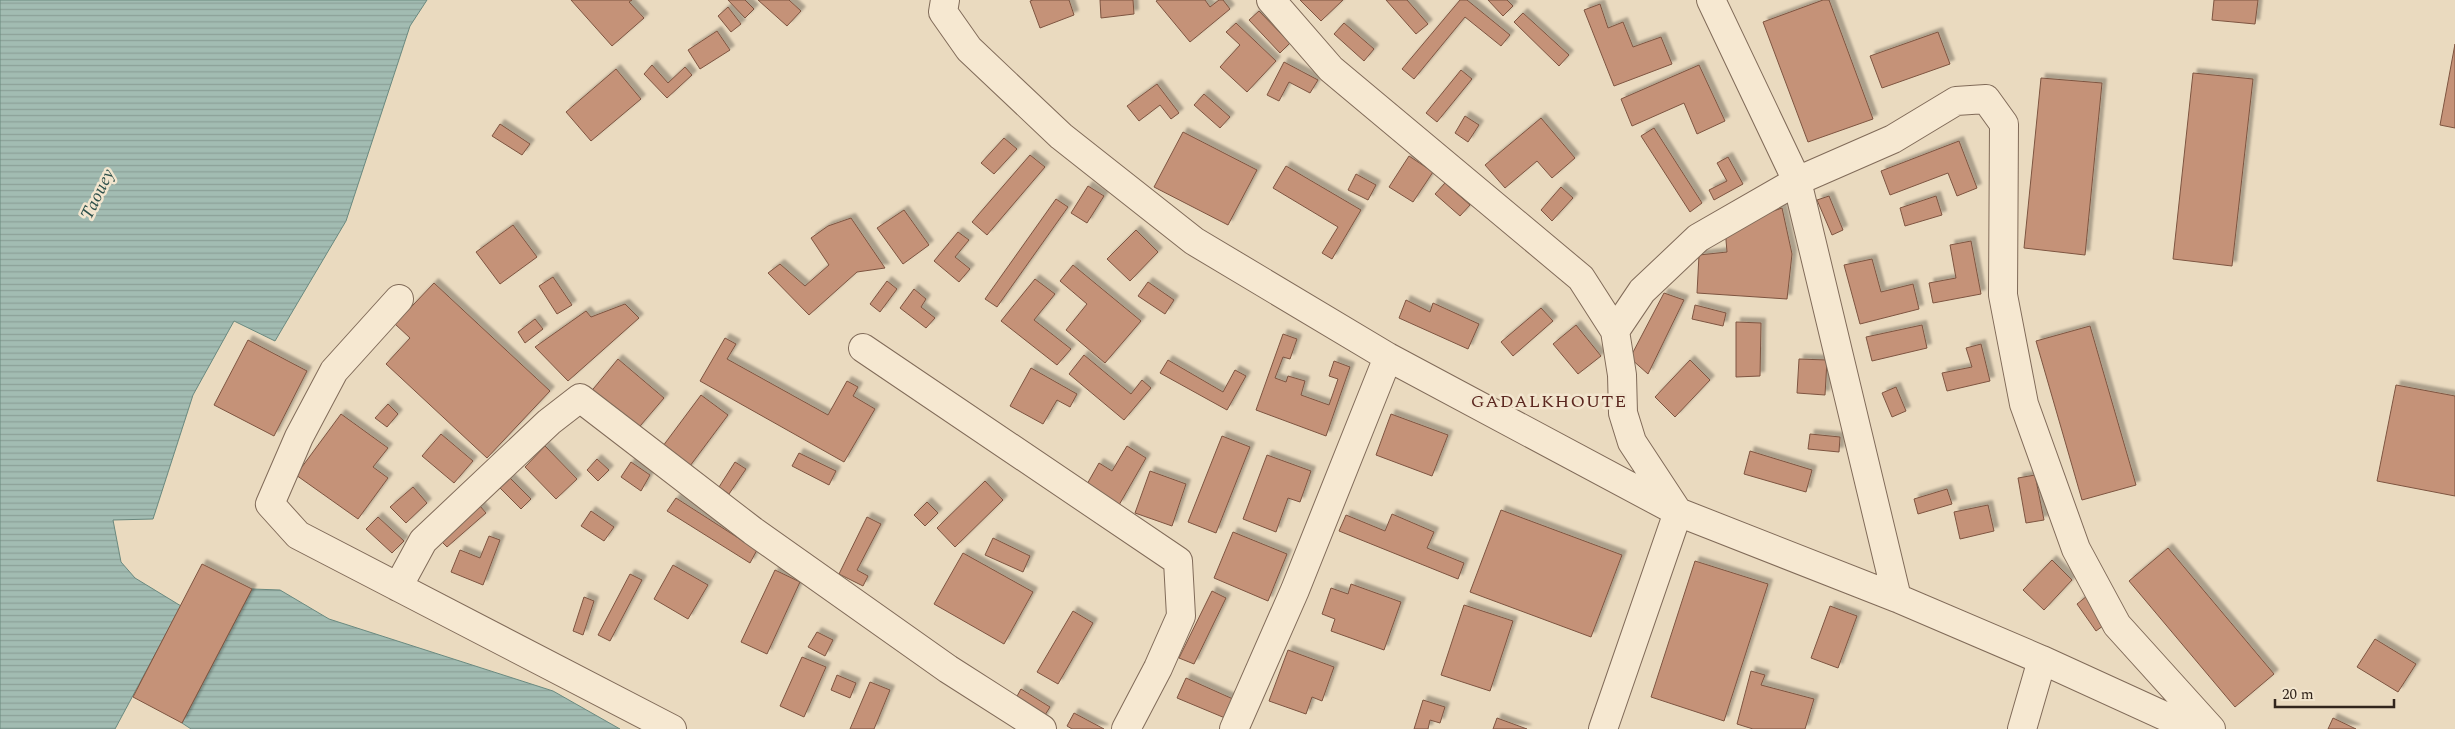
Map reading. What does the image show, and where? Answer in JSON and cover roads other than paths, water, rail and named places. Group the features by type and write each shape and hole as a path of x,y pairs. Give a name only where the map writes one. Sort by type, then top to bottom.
{"street":[{"path":"945,0 943,12 969,48 1061,136 1194,241 1388,357 1678,512 1897,598 2042,660 2193,729"},
{"path":"1271,0 1331,69 1581,278 1615,331 1622,375 1622,413 1630,435 1678,512"},
{"path":"1711,0 1797,181 1897,598"},
{"path":"1615,331 1642,291 1698,238 1797,181 1893,139 1956,101 1986,99 2004,124 2003,295 2024,404 2076,549 2117,625 2211,729"},
{"path":"399,299 334,371 299,437 270,504 298,535 672,729"},
{"path":"863,348 1178,560 1180,616 1158,668 1126,729"},
{"path":"1234,729 1296,590 1388,357"},
{"path":"398,587 423,541 549,422 580,398 753,531 948,669 1042,729"},
{"path":"1603,729 1678,512"},
{"path":"2022,729 2042,660"}],"water":[{"name":"Taouey","path":"0,0 427,0 410,26 346,221 275,341 234,321 193,395 153,519 113,520 121,562 135,578 181,606 115,729 0,729"},
{"path":"252,589 280,590 329,619 553,691 620,729 191,729 182,723"}],"district":[{"name":"GADALKHOUTE","path":"1549,401"}]}
